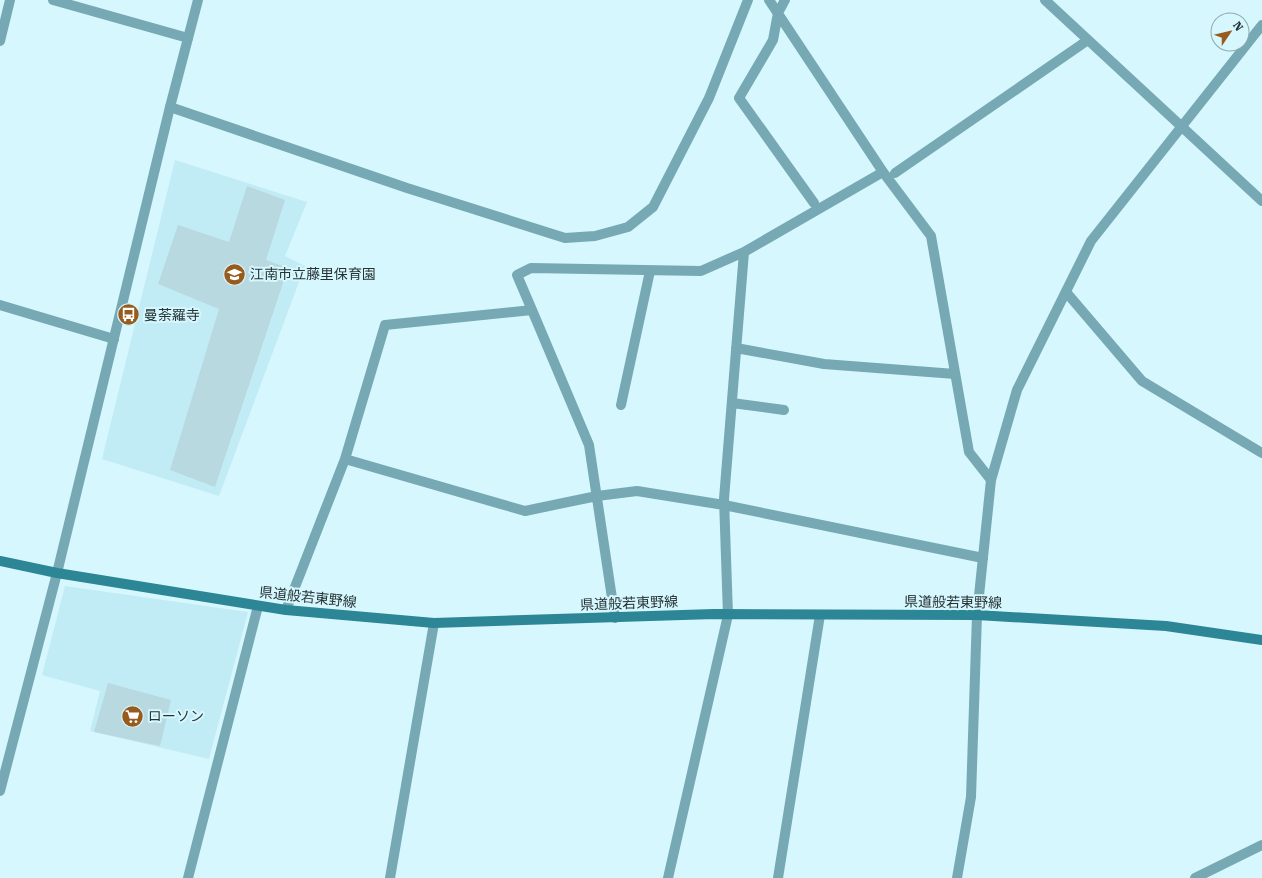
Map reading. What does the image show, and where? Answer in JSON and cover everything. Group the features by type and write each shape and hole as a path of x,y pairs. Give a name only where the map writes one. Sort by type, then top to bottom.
{"main road":[{"name":"県道般若東野線","path":"0,561 57,573 258,606 286,610 434,623 728,614 977,615 1166,626 1262,640"}],"street":[{"path":"0,41 10,0"},
{"path":"53,0 188,38"},
{"path":"0,791 57,573 170,108 198,0"},
{"path":"170,108 407,188 565,238 595,236 628,226 653,207 709,98 748,0"},
{"path":"769,0 883,172 931,236 969,452 991,480"},
{"path":"785,0 778,13 773,40 739,98 814,203"},
{"path":"1045,0 1181,128 1262,201"},
{"path":"957,878 971,797 977,615 991,480 1017,390 1091,241 1262,25"},
{"path":"894,173 1088,40"},
{"path":"615,618 589,444 517,275 531,268 701,271 744,252 883,172"},
{"path":"668,878 728,614 724,506 744,252"},
{"path":"621,405 650,271"},
{"path":"1066,292 1142,381 1262,453"},
{"path":"0,305 114,339"},
{"path":"286,610 345,459 385,325 532,310"},
{"path":"736,348 824,364 955,374"},
{"path":"732,403 784,410"},
{"path":"345,459 526,511 597,496 637,491 724,506 983,558"},
{"path":"188,878 258,606"},
{"path":"778,878 820,615"},
{"path":"390,878 434,623"},
{"path":"1195,878 1258,846 1262,856"}],"shaded area":[{"path":"175,160 307,202 285,256 305,266 219,496 102,459"},
{"path":"65,586 248,612 209,759 90,731 100,691 42,675"}],"building":[{"path":"247,186 285,200 266,260 288,268 215,487 170,470 219,309 158,284 178,225 229,242"},
{"name":"ローソン","path":"108,683 171,700 160,746 94,732"}],"place":[{"name":"江南市立藤里保育園","path":"235,274"},
{"name":"曼荼羅寺","path":"129,315"},
{"name":"ローソン","path":"133,716"}]}
